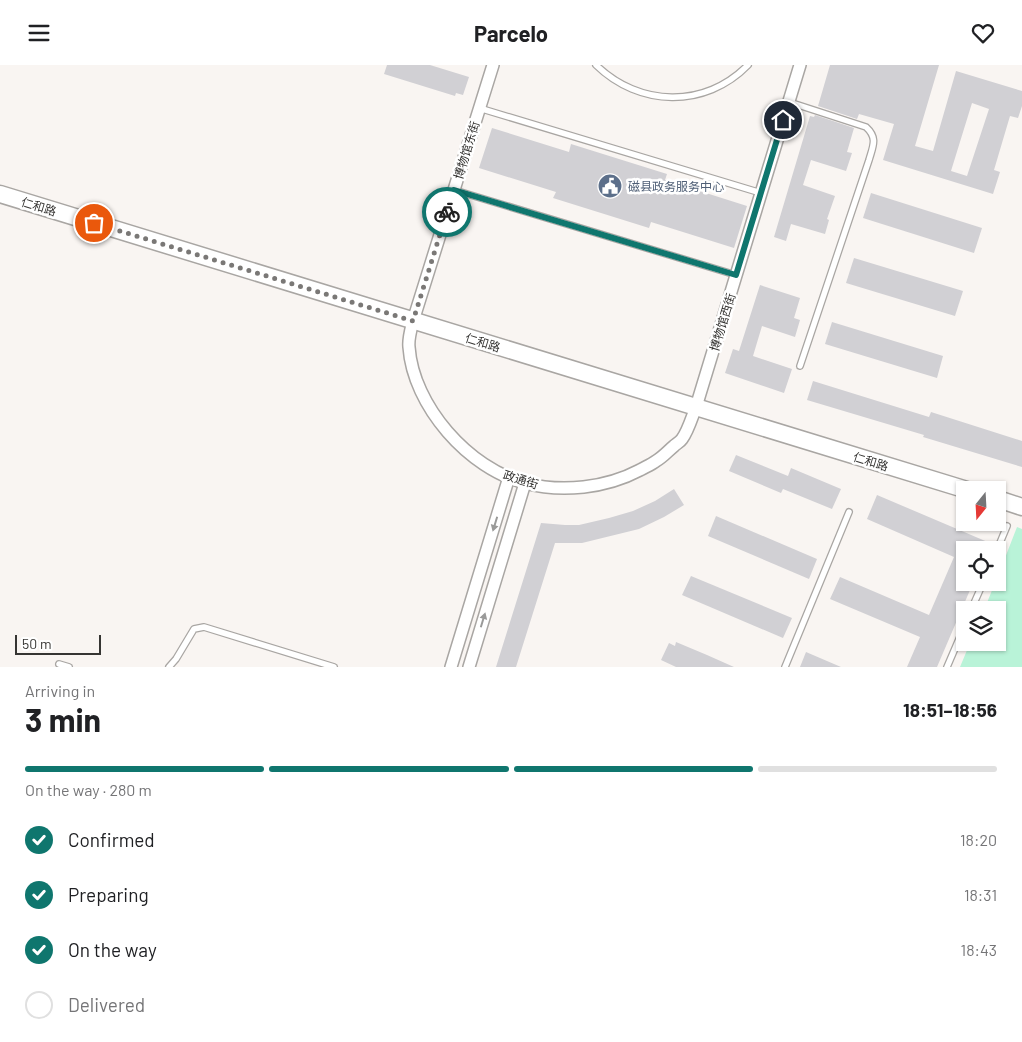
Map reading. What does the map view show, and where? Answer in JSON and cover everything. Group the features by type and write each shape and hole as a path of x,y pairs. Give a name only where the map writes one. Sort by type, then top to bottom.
{"street":[{"name":"博物馆东街","path":"413,321 493,65"},
{"name":"博物馆西街","path":"696,407 800,65"},
{"name":"仁和路","path":"0,194 956,487"},
{"name":"政通街","path":"413,321 409,345 412,366 428,405 442,426 461,446 484,465 502,475 525,483 549,487 572,487 602,484 628,476 656,461 682,439 696,407"},
{"path":"451,667 509,477"},
{"path":"469,667 525,483"},
{"path":"1006,502 1022,507"}],"lane":[{"path":"596,65 612,79 635,91 654,96 674,97 699,94 712,90 734,78 748,65"},
{"path":"789,102 866,127 872,132 875,139 800,366"},
{"path":"480,108 761,193"},
{"path":"454,190 736,275"},
{"path":"785,667 848,512"},
{"path":"1001,541 1008,526"},
{"path":"169,667 194,629 204,627 334,667"},
{"path":"947,667 956,646"},
{"path":"59,663 69,667"}],"green space":[{"path":"1017,527 1022,529 1022,667 960,667 967,651 1006,651 1006,601 988,601 992,591 1006,591 1006,555"}],"building":[{"path":"387,65 430,65 469,77 463,95 456,93 455,96 384,74"},
{"path":"830,65 939,65 915,146 933,151 956,71 1022,91 1022,106 1018,118 1010,116 994,170 1000,172 993,194 883,160 894,124 859,114 857,119 818,106","holes":["972,103 989,109 967,176 951,171"]},
{"path":"815,115 854,128 847,152 852,153 846,171 811,160 803,185 835,196 827,219 829,220 825,234 791,224 786,241 774,237 810,116 814,117"},
{"name":"磁县政务服务中心","path":"492,128 569,152 571,144 667,174 665,180 747,206 734,248 651,222 649,228 553,198 556,192 479,168"},
{"path":"871,193 982,228 974,253 863,218"},
{"path":"854,258 963,291 955,316 846,283"},
{"path":"760,285 800,298 794,318 800,320 795,337 762,326 753,356 792,369 784,393 725,373 733,349 739,351"},
{"path":"832,322 943,356 937,378 825,344"},
{"path":"813,381 929,417 931,412 1022,441 1022,467 807,400"},
{"path":"736,455 788,476 791,468 841,489 832,509 783,489 781,493 729,471"},
{"path":"674,489 684,505 639,529 582,543 555,543 516,667 496,667 541,523 579,525 609,518 633,511 655,501"},
{"path":"877,495 956,529 956,531 962,531 985,541 956,541 956,591 970,591 965,601 956,601 956,623 937,667 907,667 920,637 830,599 840,577 929,615 954,557 867,519"},
{"path":"716,516 817,559 809,579 708,536"},
{"path":"691,576 792,618 783,638 682,595"},
{"path":"676,642 734,667 676,667 661,660 669,643 675,646"},
{"path":"806,652 841,667 800,667"}],"way so far":[{"path":"94,223 413,321 447,212"}],"place":[{"name":"磁县政务服务中心","path":"610,186"}],"route":[{"path":"447,212 454,190 736,275 783,120"}]}
